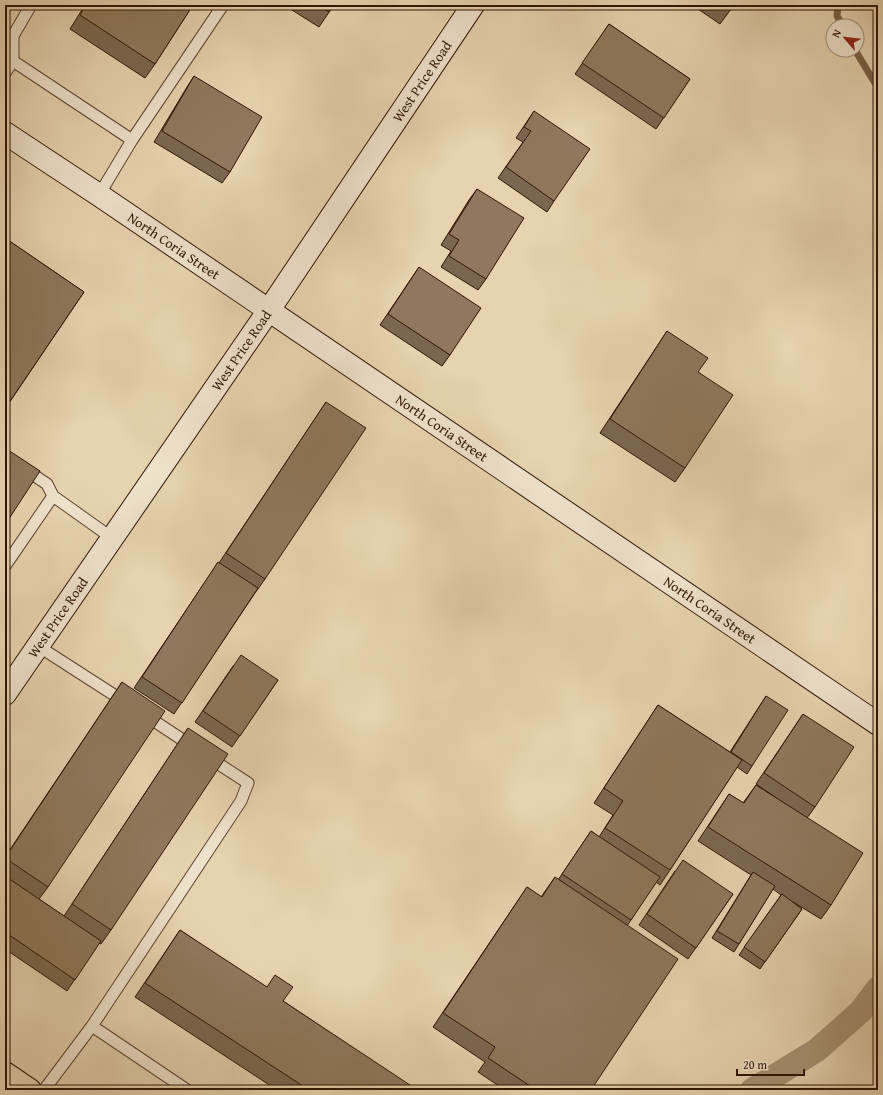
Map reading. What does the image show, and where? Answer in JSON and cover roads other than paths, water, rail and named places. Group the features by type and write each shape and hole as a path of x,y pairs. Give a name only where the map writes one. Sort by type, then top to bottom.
{"main road":[{"path":"5,1073 30,1090"}],"street":[{"name":"West Price Road","path":"5,694 269,310 473,5"},
{"name":"North Coria Street","path":"5,133 269,310 878,724"}],"lane":[{"path":"5,73 13,61 13,36 31,5"},
{"path":"99,195 132,140 222,5"},
{"path":"13,61 132,140"},
{"path":"5,456 48,484 53,496 112,538"},
{"path":"5,566 53,496"},
{"path":"38,646 248,783 241,801 92,1026 44,1090"},
{"path":"92,1026 187,1090"}],"waterway":[{"path":"838,5 838,18"},
{"path":"860,58 878,88"},
{"path":"752,1090 817,1050 861,1011 878,988"}]}
